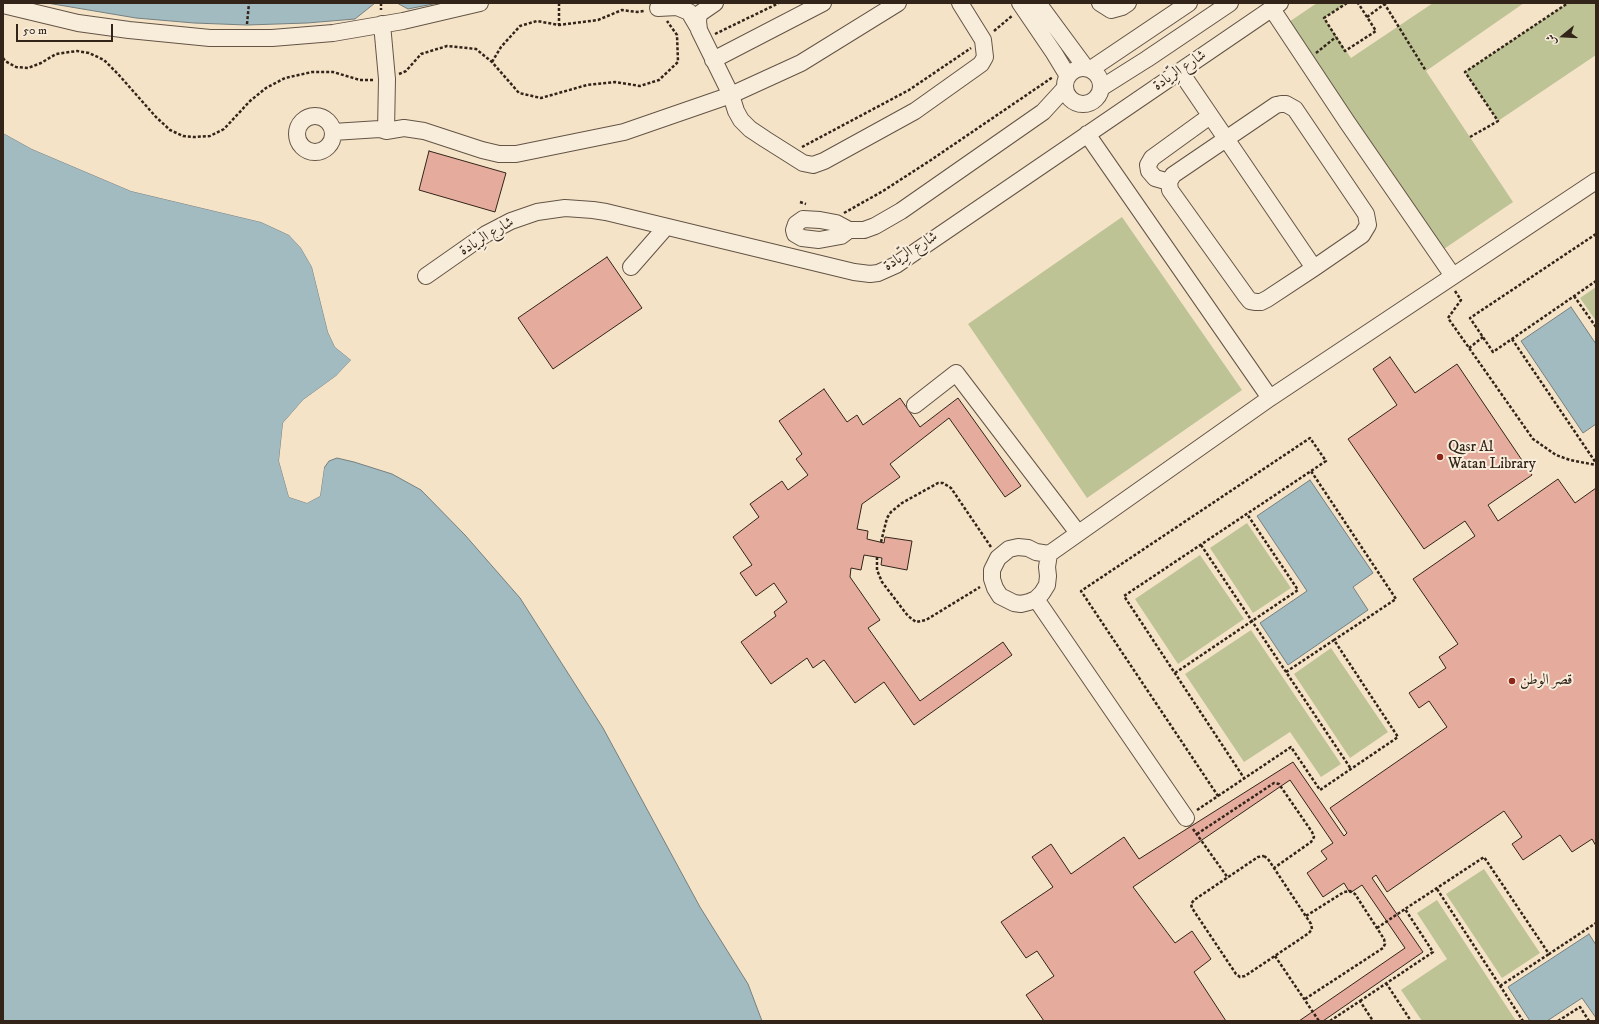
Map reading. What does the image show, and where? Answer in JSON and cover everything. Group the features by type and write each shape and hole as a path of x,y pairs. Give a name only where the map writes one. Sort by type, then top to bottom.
{"street":[{"path":"3,5 78,23 129,30 210,38 272,38 333,33 403,21 480,3"},
{"path":"701,35 698,21 699,14 715,3"},
{"path":"713,60 823,3"},
{"path":"333,132 380,129 386,131 404,128 424,131 499,154 516,154 624,132 731,95 801,63 898,3"},
{"path":"658,8 677,7 689,12 731,95 741,120 750,129 803,162 813,165 824,161 915,111 981,64 985,57 983,40 960,3"},
{"path":"1100,3 1111,10 1122,8 1128,3"},
{"path":"1043,112 1066,78 1076,69 1088,69 1189,3"},
{"name":"شارع الرِّيادة","path":"1101,88 1148,59 1230,3"},
{"path":"1032,4 1088,69 1099,77 1101,88 1100,93 1092,102 1080,104 1075,102 1067,94 1066,78 1032,4"},
{"path":"1276,6 1306,60 1453,276"},
{"name":"شارع الرِّيادة","path":"426,276 498,227 517,218 537,212 565,208 593,210 666,226 854,272 870,274 878,272 896,265 1276,6"},
{"path":"382,24 387,79 386,131"},
{"path":"1180,71 1314,268"},
{"path":"849,230 864,230 875,226 901,211 1043,112 1075,102"},
{"path":"1286,104 1295,110 1366,214 1368,220 1366,230 1362,235 1267,299 1261,302 1250,301 1170,190 1169,182 1173,175 1276,105 1286,104"},
{"path":"1169,182 1156,178 1149,171 1148,165 1152,158 1210,116"},
{"path":"1087,134 1270,398"},
{"path":"1049,554 1047,585 1036,599 1021,604 1007,600 1000,596 992,579 992,570 998,558 1009,549 1018,547 1049,554 1270,398 1596,181"},
{"path":"631,266 666,226"},
{"path":"915,405 956,373 1078,533"},
{"path":"1036,599 1186,818"}],"path":[{"path":"247,25 249,3"},
{"path":"558,3 559,25"},
{"path":"701,35 779,3"},
{"path":"1347,3 1324,18 1345,51 1376,32 1358,3"},
{"path":"1367,16 1385,3 1426,71"},
{"path":"1470,137 1498,121 1465,72 1568,3"},
{"path":"790,153 910,90 1032,4"},
{"path":"3,58 5,61 16,67 28,68 41,63 56,54 77,51 104,60 156,117 170,130 183,136 194,137 210,136 224,129 250,101 266,88 285,78 312,72 333,72 360,80 387,79 406,71 421,54 447,46 476,49 492,62 519,93 540,98 587,85 615,82 640,86 659,80 678,62 677,35 658,8 637,12 622,10 598,20 559,25 537,21 520,26 501,47 492,62"},
{"path":"1306,60 1336,37"},
{"path":"841,215 1066,78"},
{"path":"800,202 807,205"},
{"path":"1596,234 1470,318 1492,352 1596,281"},
{"path":"1453,276 1460,286 1454,291 1461,300 1448,318 1532,439 1556,454 1570,460 1596,464"},
{"path":"1574,296 1596,327"},
{"path":"1469,348 1483,337"},
{"path":"1512,338 1596,464"},
{"path":"1218,796 1081,591 1310,438 1326,461 1124,596 1244,778"},
{"path":"1286,672 1396,599 1311,471"},
{"path":"881,542 888,518 896,507 935,484 943,483 951,488 998,558"},
{"path":"1175,673 1298,590 1247,514"},
{"path":"1201,545 1351,769"},
{"path":"877,557 877,570 882,582 908,616 916,622 926,620 992,579"},
{"path":"1228,878 1186,818 1291,747 1320,790 1398,737 1334,640"},
{"path":"1197,834 1274,783 1279,784 1314,837 1311,842 1274,868"},
{"path":"1261,856 1264,856 1268,859 1312,926 1310,931 1244,976 1240,977 1236,974 1192,908 1191,904 1194,900 1228,878 1261,856"},
{"path":"1377,928 1484,857 1548,954"},
{"path":"1436,889 1523,1021"},
{"path":"1305,999 1383,948 1385,941 1355,894 1350,891 1344,892 1306,916"},
{"path":"1330,1021 1433,952 1405,909"},
{"path":"1500,986 1596,923"},
{"path":"1274,956 1320,1021"},
{"path":"1386,983 1411,1021"},
{"path":"1360,1001 1373,1021"},
{"path":"1558,1021 1580,1007 1589,1021"}],"green space":[{"path":"1317,3 1347,3 1324,18 1351,58 1433,3 1524,3 1426,71 1513,202 1438,253 1283,26"},
{"path":"1568,3 1596,3 1596,55 1498,121 1465,72"},
{"path":"1122,217 1242,390 1087,498 968,324"},
{"path":"1596,287 1596,321 1580,298"},
{"path":"1247,523 1291,588 1253,613 1210,548"},
{"path":"1200,555 1244,619 1178,664 1135,599"},
{"path":"1251,630 1341,764 1321,777 1290,732 1244,762 1185,674"},
{"path":"1331,648 1388,732 1350,758 1294,674"},
{"path":"1484,869 1540,953 1502,978 1446,894"},
{"path":"1437,900 1516,1021 1422,1021 1401,990 1447,959 1417,913"}],"water":[{"path":"47,3 375,3 355,19 307,23 247,25 194,23 136,18"},
{"path":"397,3 438,3 408,9"},
{"path":"3,133 32,149 131,191 261,222 289,235 301,248 312,267 328,332 335,347 351,360 336,376 303,400 283,423 279,461 289,497 307,503 320,496 324,468 329,461 337,458 392,474 421,490 465,535 520,598 603,728 700,907 748,984 762,1021 3,1021"},
{"path":"1571,307 1596,344 1596,424 1583,433 1521,341"},
{"path":"1310,480 1373,573 1353,587 1368,610 1288,665 1260,623 1307,591 1257,516"},
{"path":"1589,934 1596,945 1596,1018 1582,998 1547,1021 1530,1021 1508,987"}],"pier":[{"path":"3,131 33,147 132,189 261,220 290,233 302,246 313,266 330,331 337,346 353,360 337,377 305,402 285,423 281,461 291,496 306,501 318,494 323,466 320,496 307,503 289,497 279,461 283,423 303,400 336,376 351,360 335,347 328,332 312,267 301,248 289,235 261,222 131,191 32,149 3,133"}],"building":[{"path":"429,151 506,173 495,212 419,190"},
{"path":"607,257 642,308 553,369 518,318"},
{"name":"قصر الوطن","path":"1390,357 1415,393 1457,364 1532,475 1488,505 1498,521 1558,479 1575,503 1596,488 1596,846 1592,839 1572,852 1560,835 1523,860 1512,844 1522,837 1504,811 1387,892 1376,875 1372,878 1423,952 1323,1021 1299,1021 1405,948 1362,885 1350,893 1344,883 1323,897 1307,873 1327,859 1321,851 1333,843 1290,780 1133,887 1175,943 1192,931 1211,959 1194,972 1226,1021 1044,1021 1026,995 1054,976 1037,951 1026,958 1001,922 1053,887 1032,857 1051,844 1071,874 1124,837 1139,859 1293,762 1344,836 1347,833 1330,808 1447,727 1429,701 1419,708 1409,693 1446,668 1439,657 1458,644 1413,579 1475,536 1465,521 1424,549 1348,439 1397,405 1373,369"},
{"path":"824,389 847,422 857,415 863,425 900,398 920,427 958,398 1021,486 1005,497 949,418 890,464 900,477 862,504 857,529 868,531 867,539 884,543 885,537 912,541 907,570 881,565 882,558 864,555 861,570 851,568 850,577 880,620 868,628 920,701 1003,642 1012,655 914,725 884,682 855,703 824,660 813,668 807,658 771,684 741,642 776,616 774,612 787,602 774,583 756,596 740,573 752,565 733,537 759,517 750,504 782,481 788,490 808,475 796,459 802,454 779,421"}],"place":[{"name":"Qasr Al Watan Library","path":"1440,457"},
{"name":"قصر الوطن","path":"1512,681"}]}
